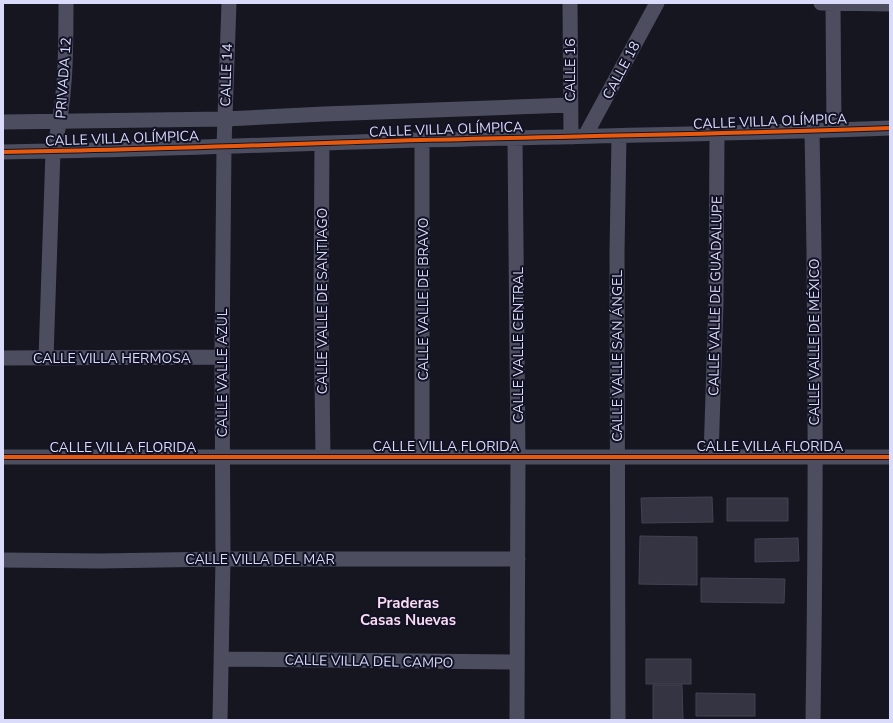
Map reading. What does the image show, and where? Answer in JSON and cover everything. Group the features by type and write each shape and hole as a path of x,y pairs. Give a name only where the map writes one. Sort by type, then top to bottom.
{"street":[{"name":"PRIVADA 12","path":"46,358 53,151 60,122 66,43 66,3"},
{"name":"CALLE 14","path":"224,146 229,3"},
{"name":"CALLE 16","path":"570,3 570,105 578,136"},
{"name":"CALLE 18","path":"578,136 657,3"},
{"path":"821,3 890,4"},
{"path":"833,3 834,130"},
{"path":"3,122 225,120 324,114 570,105"},
{"name":"CALLE VILLA OLÍMPICA","path":"3,152 136,150 422,140 718,134 890,128"},
{"name":"CALLE VALLE DE MÉXICO","path":"812,131 814,252 814,609 812,720"},
{"name":"CALLE VALLE DE GUADALUPE","path":"711,457 716,301 718,134"},
{"name":"CALLE VALLE SAN ÁNGEL","path":"618,720 617,252 619,136"},
{"name":"CALLE VALLE CENTRAL","path":"515,139 518,457 517,720"},
{"name":"CALLE VALLE DE BRAVO","path":"422,140 422,457"},
{"name":"CALLE VALLE DE SANTIAGO","path":"322,144 321,302 323,457"},
{"name":"CALLE VALLE AZUL","path":"220,720 222,659 224,146"},
{"name":"CALLE VILLA HERMOSA","path":"3,358 222,358"},
{"name":"CALLE VILLA FLORIDA","path":"3,457 890,457"},
{"name":"CALLE VILLA DEL MAR","path":"3,560 518,559"},
{"name":"CALLE VILLA DEL CAMPO","path":"222,659 517,662"}],"building":[{"path":"712,497 713,522 642,523 641,498"},
{"path":"727,498 788,498 788,521 727,521"},
{"path":"640,536 697,537 697,585 639,584"},
{"path":"798,538 799,561 755,562 755,539"},
{"path":"701,578 785,579 784,603 701,602"},
{"path":"646,659 691,659 691,684 646,684"},
{"path":"653,685 682,685 683,720 653,720"},
{"path":"696,693 755,694 755,716 696,716"}],"cycle path":[{"path":"3,152 890,128"},
{"path":"3,457 890,457"}],"district":[{"name":"Praderas Casas Nuevas","path":"408,612"}]}
